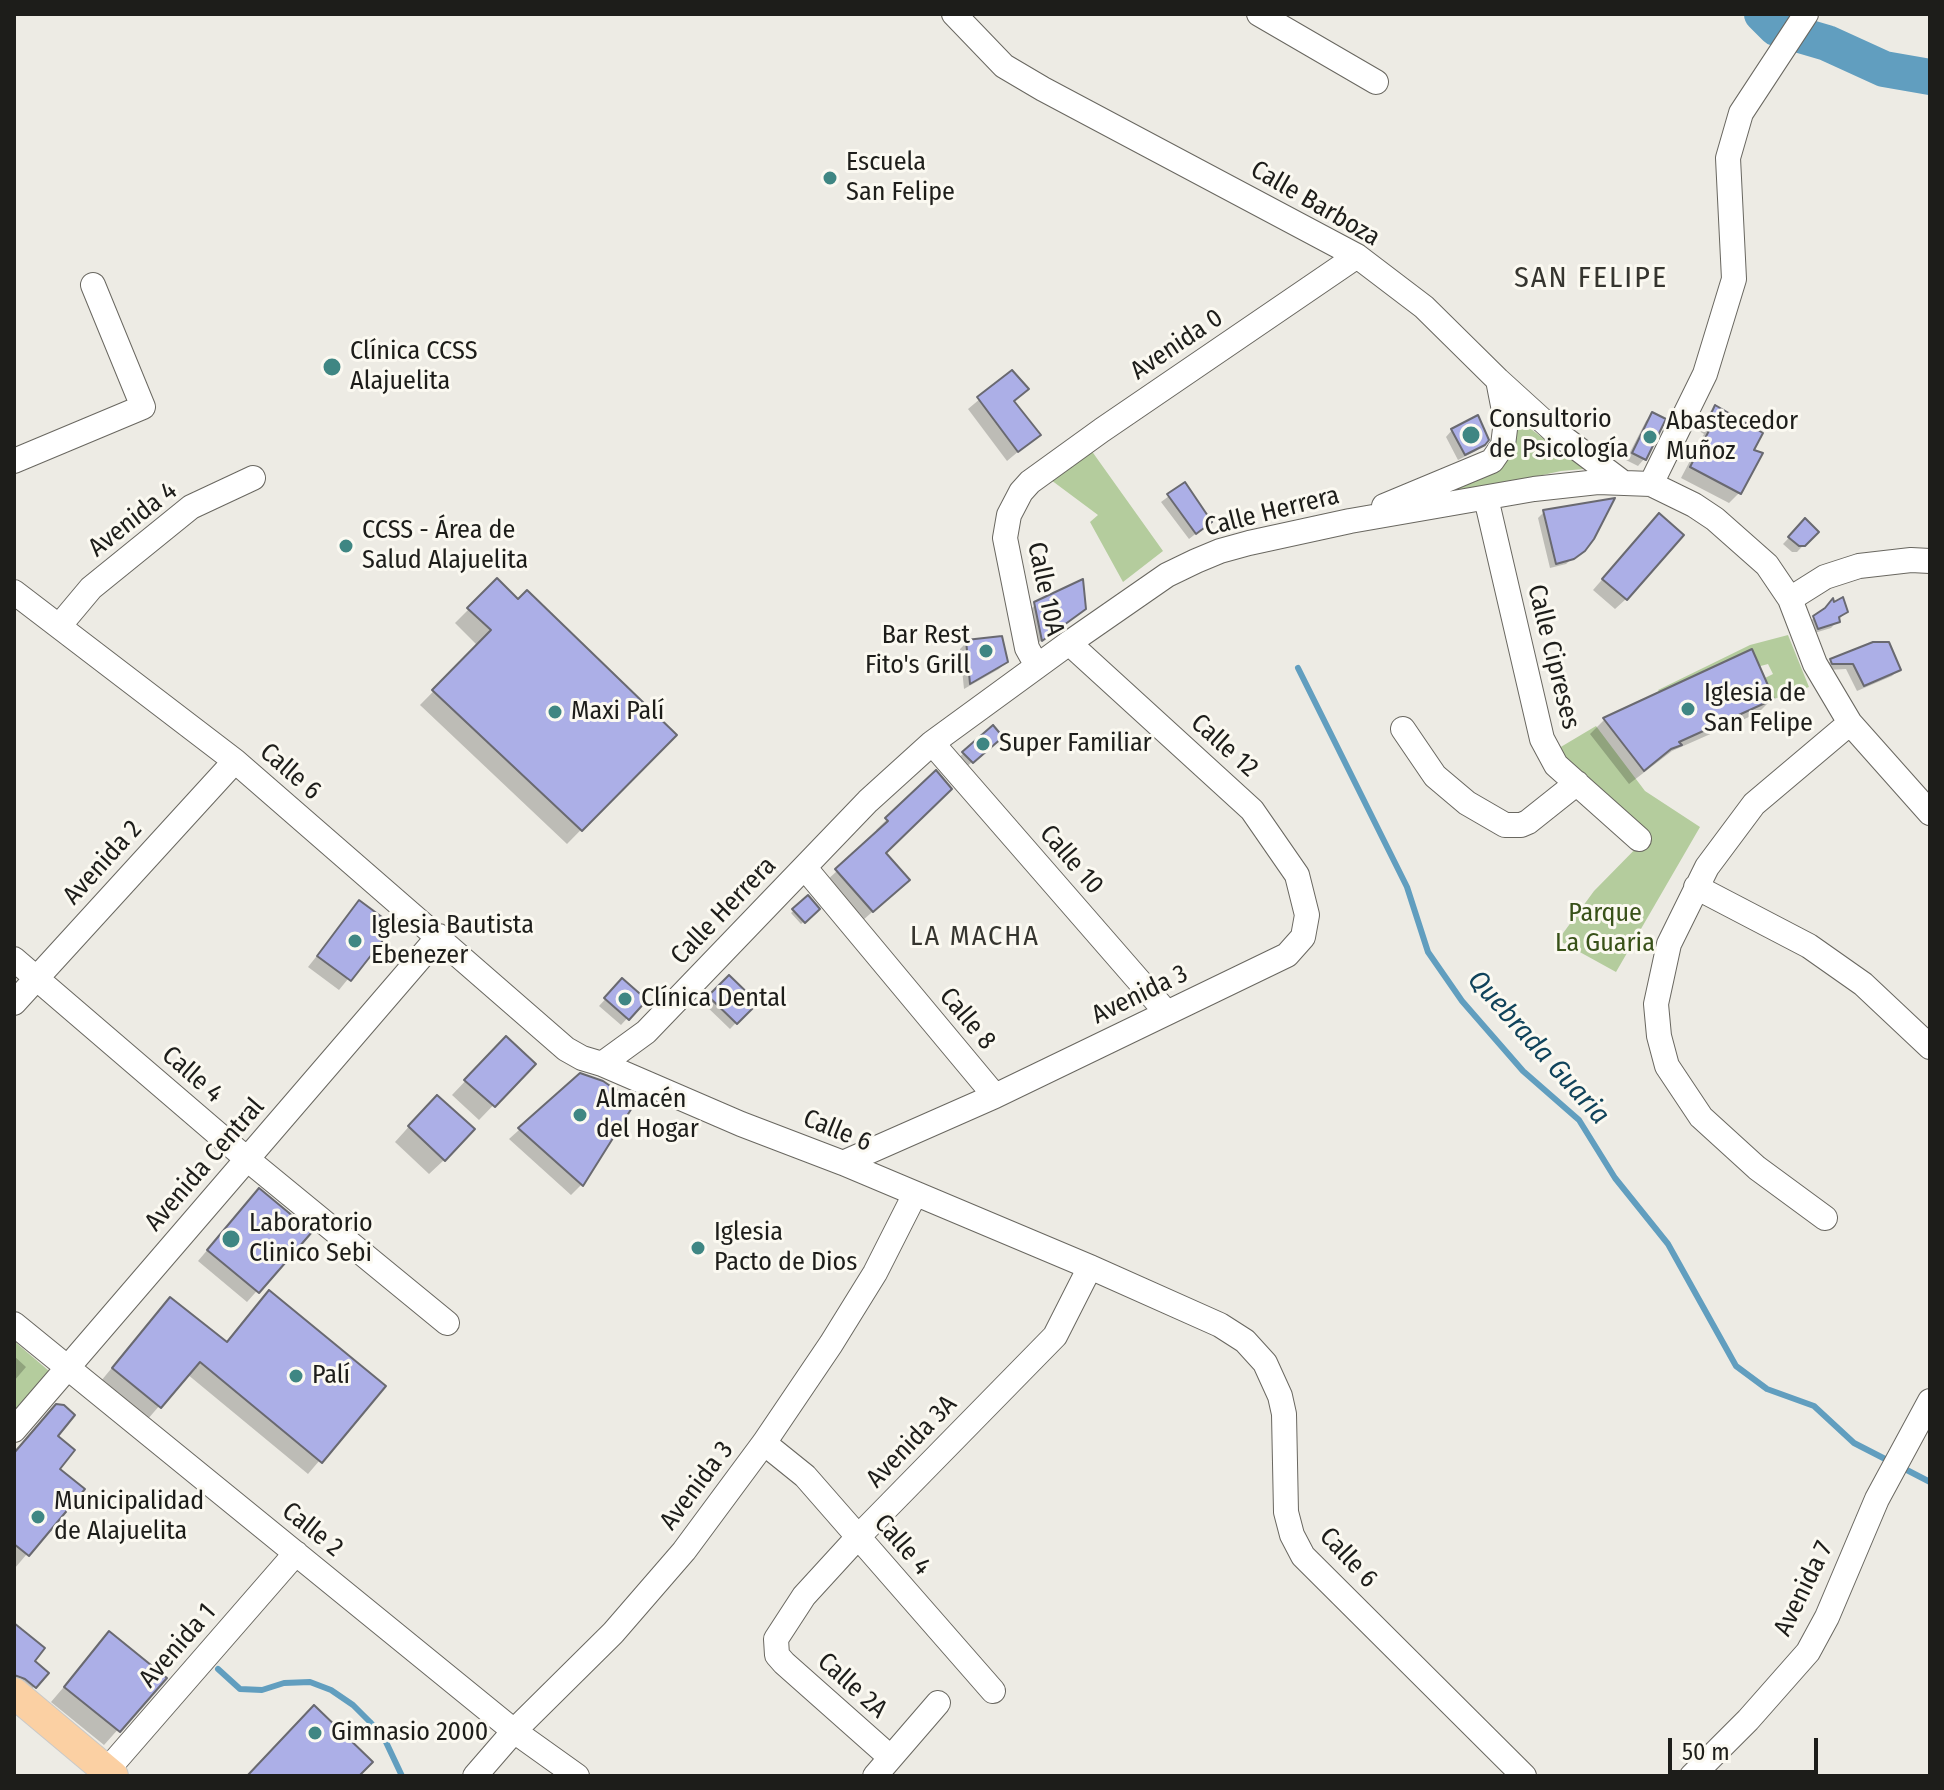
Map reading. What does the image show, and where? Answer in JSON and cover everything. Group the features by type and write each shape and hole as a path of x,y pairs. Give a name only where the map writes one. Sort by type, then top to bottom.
{"main road":[{"path":"14,1693 107,1774"}],"street":[{"path":"1259,14 1376,82"},
{"name":"Calle Barboza","path":"959,16 1004,66 1357,256 1424,307 1553,430 1622,482"},
{"path":"1651,484 1705,374 1734,279 1728,158 1741,113 1804,17"},
{"name":"Avenida 0","path":"1030,482 1357,256"},
{"path":"14,461 143,407 93,285"},
{"path":"1350,521 1492,461 1503,445 1506,421 1498,380"},
{"name":"Avenida 4","path":"60,625 91,588 191,507 253,478"},
{"name":"Calle 10A","path":"1030,482 1014,504 1005,538 1027,648 1037,666"},
{"name":"Calle Herrera","path":"602,1064 646,1032 868,801 932,743 1037,666 1167,575 1196,561 1249,543 1350,521 1534,489 1622,482 1651,484 1694,505 1715,519 1767,565 1790,599 1815,664 1850,723 1930,813"},
{"name":"Calle Cipreses","path":"1486,498 1542,739 1556,765 1639,839"},
{"path":"1790,599 1825,577 1859,566 1930,561"},
{"name":"Calle 6","path":"14,592 235,761 566,1049 1090,1267 1220,1325 1245,1341 1265,1363 1280,1396 1284,1414 1286,1512 1292,1535 1303,1556 1524,1776"},
{"name":"Calle 12","path":"1069,643 1252,810 1297,875 1307,915"},
{"path":"1825,1218 1757,1168 1701,1117 1667,1066 1659,1036 1656,1004 1669,944 1707,867 1754,804 1850,723"},
{"path":"1403,729 1435,776 1467,803 1505,825 1528,822 1577,783"},
{"name":"Calle 10","path":"932,743 1167,1013"},
{"name":"Avenida 2","path":"14,1003 235,761"},
{"name":"Calle 8","path":"805,868 995,1096"},
{"path":"1696,887 1809,946 1863,984 1930,1047"},
{"name":"Avenida 3","path":"843,1163 995,1096 1287,955 1303,937 1307,915"},
{"name":"Avenida Central","path":"14,1430 439,936"},
{"name":"Calle 4","path":"14,959 247,1159 447,1323"},
{"name":"Avenida 3","path":"475,1776 514,1731 613,1633 684,1551 764,1443 875,1273 915,1194"},
{"name":"Avenida 3A","path":"777,1655 776,1639 804,1596 1055,1336 1090,1267"},
{"name":"Calle 2","path":"14,1324 514,1731 577,1776"},
{"name":"Avenida 7","path":"1692,1776 1748,1720 1808,1652 1827,1617 1877,1499 1925,1409"},
{"name":"Calle 4","path":"764,1443 805,1476 993,1691"},
{"name":"Avenida 1","path":"107,1774 296,1553"},
{"name":"Calle 2A","path":"777,1655 882,1767"},
{"path":"882,1767 938,1703"}],"green space":[{"path":"1514,416 1566,456 1595,468 1561,471 1387,509 1494,466"},
{"path":"1091,450 1163,551 1123,582 1090,522 1098,515 1051,480"},
{"path":"1788,635 1809,687 1774,699 1765,678 1773,674 1768,664 1660,693 1658,690 1750,645"},
{"name":"Parque La Guaria","path":"1596,726 1645,791 1700,827 1616,972 1558,940 1594,891 1649,835 1554,751"},
{"path":"14,1341 49,1371 14,1412"}],"building":[{"path":"1012,370 1029,389 1014,401 1041,435 1018,452 977,397"},
{"path":"1715,405 1763,433 1754,450 1763,453 1741,494 1690,467 1713,423 1708,420"},
{"name":"Abastecedor Muñoz","path":"1652,412 1666,419 1646,460 1632,453"},
{"name":"Consultorio de Psicología","path":"1478,415 1489,440 1465,455 1451,429"},
{"path":"1185,482 1212,522 1196,534 1167,494"},
{"path":"1615,498 1585,551 1574,559 1556,564 1543,510"},
{"path":"1659,513 1684,535 1627,600 1602,579"},
{"path":"1805,518 1819,532 1805,546 1799,546 1788,537"},
{"name":"Maxi Palí","path":"497,578 518,599 527,590 677,735 582,831 432,690 491,630 467,608"},
{"path":"1083,579 1086,609 1042,641 1034,602"},
{"path":"1843,597 1848,612 1839,617 1840,622 1818,629 1813,616 1833,598 1834,602"},
{"name":"Bar Rest Fito's Grill","path":"1002,636 1008,662 970,684 966,640"},
{"path":"1873,642 1889,642 1901,670 1864,686 1853,664 1832,664 1830,659"},
{"name":"Iglesia de San Felipe","path":"1752,649 1774,699 1679,742 1682,745 1671,749 1644,771 1603,718"},
{"name":"Super Familiar","path":"993,725 1003,737 973,763 962,752"},
{"path":"936,770 952,789 886,853 910,880 873,912 835,869 888,821 885,818"},
{"path":"808,895 820,909 805,923 792,909"},
{"name":"Iglesia Bautista Ebenezer","path":"359,900 394,926 351,981 317,956"},
{"path":"729,975 758,1003 737,1024 708,996"},
{"name":"Clínica Dental","path":"622,978 647,1000 629,1020 604,998"},
{"path":"506,1036 536,1064 495,1107 464,1080"},
{"name":"Almacén del Hogar","path":"580,1073 603,1081 635,1103 583,1186 518,1128"},
{"path":"437,1095 475,1129 445,1161 408,1126"},
{"path":"259,1188 312,1232 259,1293 207,1250"},
{"name":"Palí","path":"269,1290 386,1386 322,1463 200,1362 161,1408 112,1368 170,1297 227,1342"},
{"name":"Municipalidad de Alajuelita","path":"56,1404 64,1405 75,1415 58,1436 75,1450 60,1469 85,1489 29,1556 14,1544 14,1453"},
{"path":"14,1623 45,1648 35,1661 49,1673 36,1688 14,1675"},
{"path":"109,1631 167,1678 120,1732 64,1687"},
{"name":"Gimnasio 2000","path":"314,1705 373,1762 359,1776 247,1776"}],"waterway":[{"path":"1762,14 1776,28 1827,43 1884,69 1930,77"},
{"path":"1776,28 1782,14"},
{"name":"Quebrada Guaria","path":"1298,668 1407,887 1428,952 1462,1001 1523,1071 1579,1120 1615,1178 1668,1244 1736,1366 1767,1389 1814,1406 1854,1443 1891,1462"},
{"name":"Quebrada Guaria","path":"1901,1467 1930,1482"},
{"path":"218,1669 240,1689 262,1690 284,1683 310,1682 331,1690 353,1705 385,1740 402,1776"}],"place":[{"name":"Escuela San Felipe","path":"830,178"},
{"name":"Clínica CCSS Alajuelita","path":"332,367"},
{"name":"Consultorio de Psicología","path":"1471,435"},
{"name":"Abastecedor Muñoz","path":"1650,437"},
{"name":"CCSS - Área de Salud Alajuelita","path":"346,546"},
{"name":"Bar Rest Fito's Grill","path":"986,651"},
{"name":"Iglesia de San Felipe","path":"1688,709"},
{"name":"Maxi Palí","path":"555,712"},
{"name":"Super Familiar","path":"983,744"},
{"name":"Iglesia Bautista Ebenezer","path":"355,941"},
{"name":"Clínica Dental","path":"625,999"},
{"name":"Almacén del Hogar","path":"580,1115"},
{"name":"Laboratorio Clinico Sebi","path":"231,1239"},
{"name":"Iglesia Pacto de Dios","path":"698,1248"},
{"name":"Palí","path":"296,1376"},
{"name":"Municipalidad de Alajuelita","path":"38,1517"},
{"name":"Gimnasio 2000","path":"315,1733"}],"district":[{"name":"SAN FELIPE","path":"1591,279"},
{"name":"LA MACHA","path":"975,937"}]}
